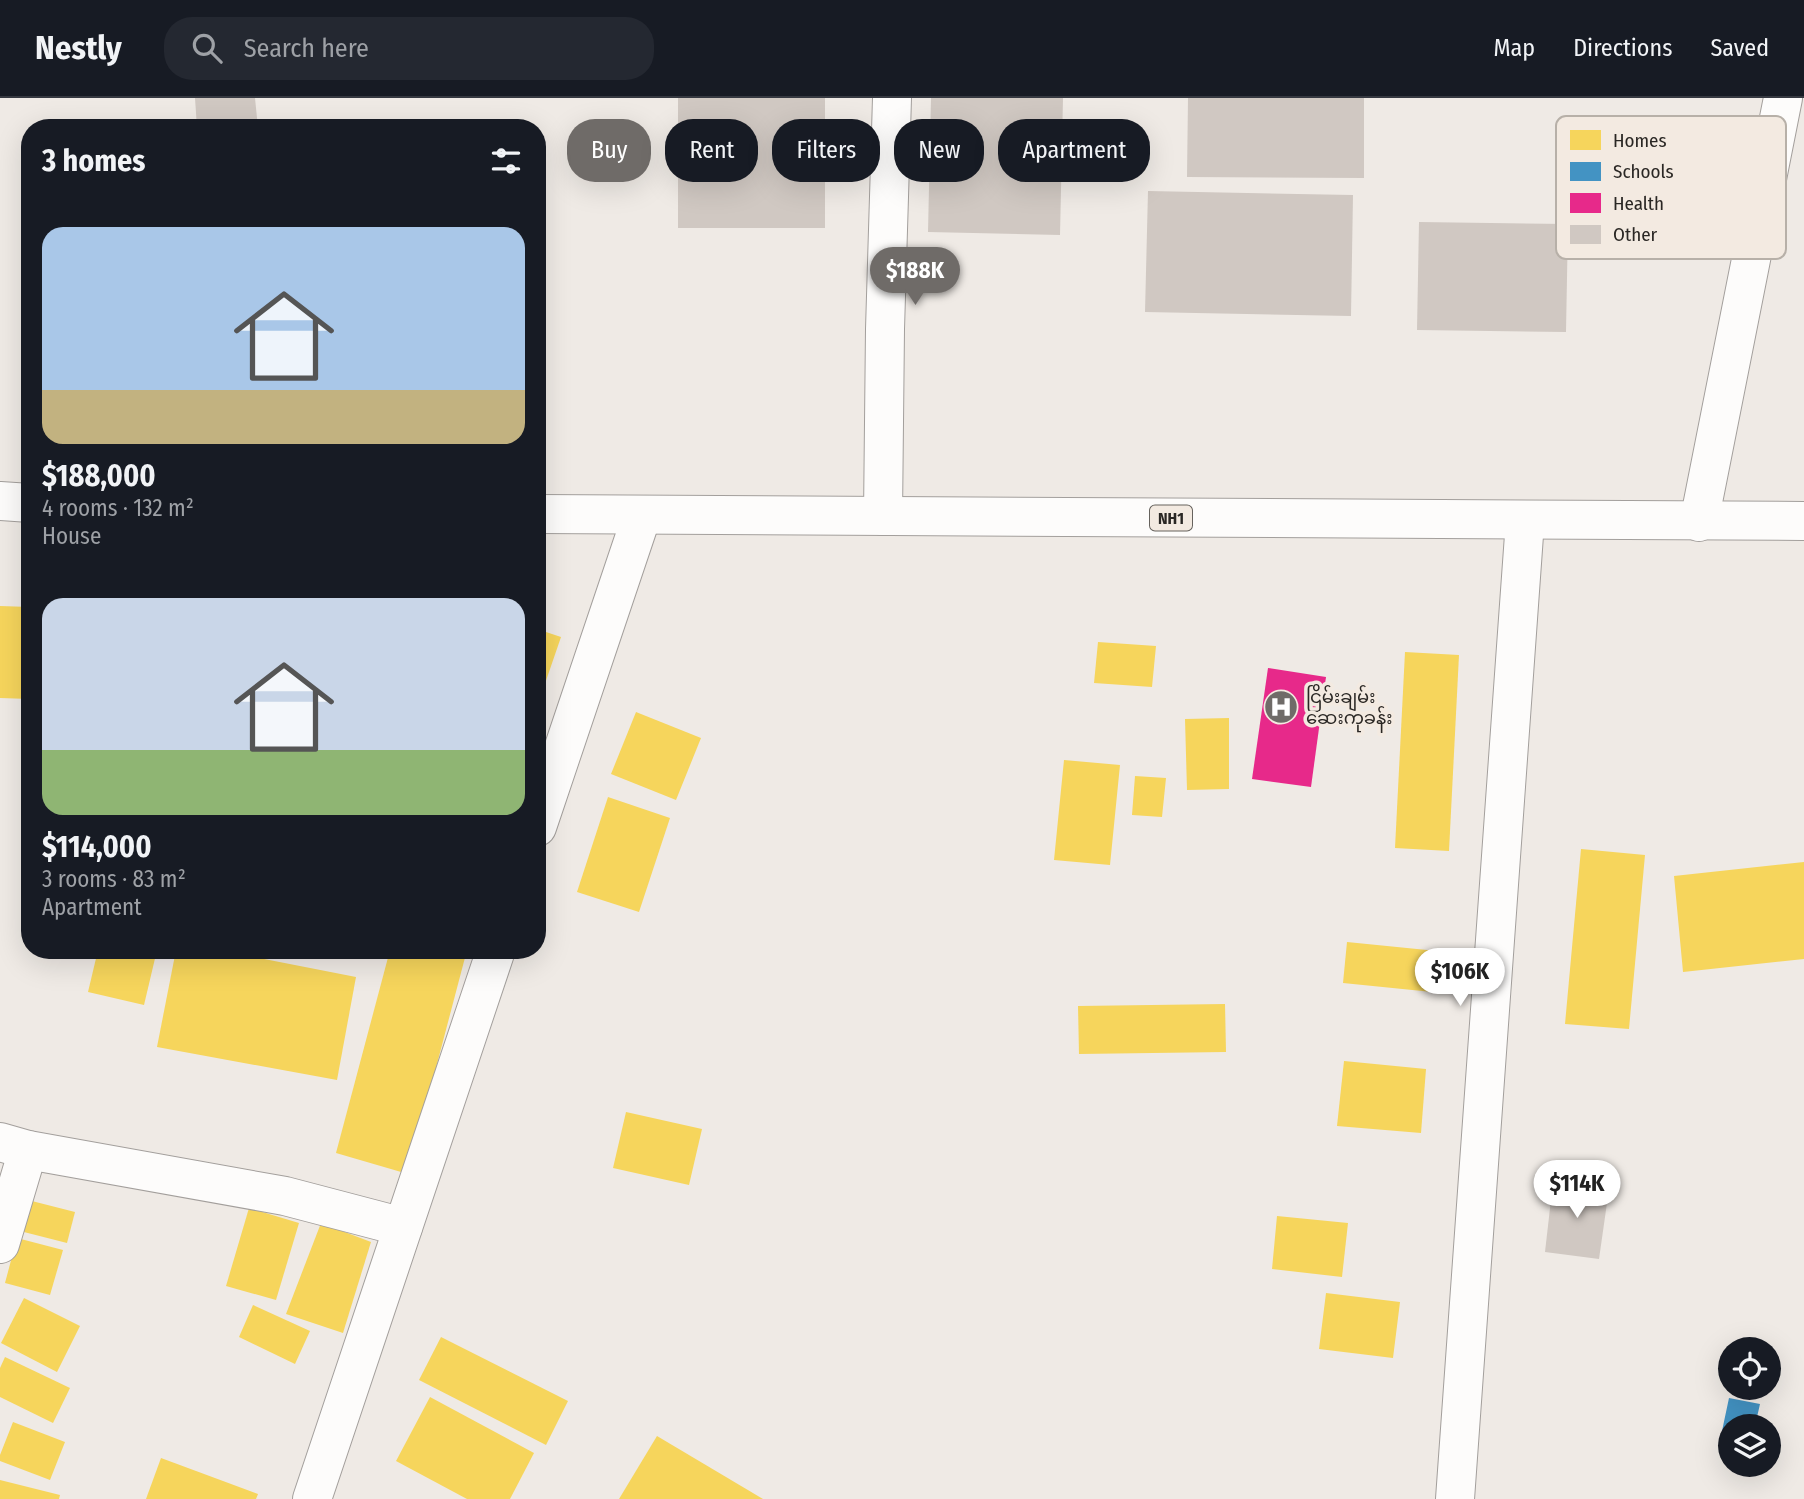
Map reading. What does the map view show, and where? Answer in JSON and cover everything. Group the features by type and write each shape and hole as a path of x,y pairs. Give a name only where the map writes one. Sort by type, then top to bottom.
{"main road":[{"path":"883,516 892,98"},
{"path":"1779,116 1783,98"},
{"path":"1699,522 1751,259"},
{"path":"0,501 21,502"},
{"name":"NH1","path":"546,514 1804,522"},
{"path":"546,800 642,515"},
{"path":"1455,1499 1525,521"},
{"path":"312,1499 493,959"},
{"path":"0,1244 14,1146 285,1196 403,1227"}],"building: Homes":[{"path":"0,606 21,607 21,699 0,698"},
{"path":"546,632 561,637 546,681"},
{"path":"1098,642 1156,646 1152,687 1094,683"},
{"path":"1405,652 1459,655 1449,851 1395,848"},
{"path":"636,712 701,738 676,800 611,774"},
{"path":"1229,718 1229,789 1187,790 1185,719"},
{"path":"1064,760 1120,765 1110,865 1054,860"},
{"path":"1135,776 1166,778 1162,817 1132,815"},
{"path":"608,797 670,818 639,912 577,892"},
{"path":"1581,849 1645,855 1629,1029 1565,1024"},
{"path":"1804,862 1804,959 1683,972 1674,876"},
{"path":"1347,942 1457,953 1452,994 1343,983"},
{"path":"96,959 155,959 144,1005 88,992"},
{"path":"174,959 264,959 356,977 337,1080 157,1047"},
{"path":"388,959 465,959 408,1174 336,1153"},
{"path":"1225,1004 1226,1052 1079,1054 1078,1006"},
{"path":"1344,1061 1426,1069 1421,1133 1337,1126"},
{"path":"626,1112 702,1129 689,1185 613,1168"},
{"path":"24,1199 75,1212 67,1243 16,1230"},
{"path":"249,1208 299,1223 276,1300 226,1286"},
{"path":"1277,1216 1348,1223 1342,1277 1272,1269"},
{"path":"321,1223 371,1242 343,1333 286,1314"},
{"path":"17,1238 63,1250 50,1295 5,1283"},
{"path":"1326,1293 1400,1302 1393,1358 1319,1349"},
{"path":"24,1298 80,1326 57,1372 1,1343"},
{"path":"253,1305 310,1331 295,1364 239,1337"},
{"path":"441,1337 568,1401 546,1445 419,1380"},
{"path":"5,1357 70,1388 53,1423 0,1397 0,1368"},
{"path":"430,1397 534,1453 510,1499 467,1499 396,1461"},
{"path":"13,1422 65,1442 50,1480 0,1461"},
{"path":"657,1436 763,1499 619,1499"},
{"path":"161,1458 258,1494 256,1499 146,1499"},
{"path":"0,1480 60,1495 59,1499 0,1499"}],"building: Schools":[{"path":"1729,1400 1760,1404 1758,1414 1726,1414"}],"building: Health":[{"path":"1268,668 1326,677 1311,787 1252,779"}],"building: Other":[{"path":"195,98 255,98 257,119 196,119"},
{"path":"678,98 825,98 825,119 772,119 772,182 825,182 825,228 678,228 678,182 758,182 758,119 678,119"},
{"path":"931,98 1063,98 1063,119 998,119 998,182 1061,182 1060,235 928,232 929,182 984,182 984,119 931,119"},
{"path":"1188,98 1364,98 1364,178 1187,177"},
{"path":"1148,191 1353,195 1351,316 1145,312"},
{"path":"1419,222 1556,224 1556,259 1567,259 1566,332 1417,330"},
{"path":"1553,1182 1609,1189 1599,1259 1545,1252"}],"place":[{"name":"ငြိမ်းချမ်း ဆေးကုခန်း","path":"1281,707"}]}
